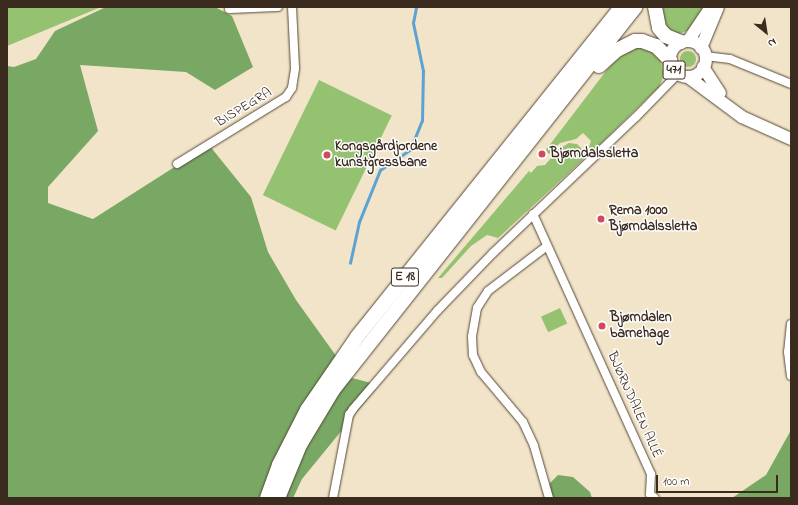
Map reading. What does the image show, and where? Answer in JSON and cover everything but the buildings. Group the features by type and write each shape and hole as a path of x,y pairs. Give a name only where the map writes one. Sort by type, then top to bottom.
{"highway":[{"name":"E 18","path":"570,73 608,7"},
{"name":"E 18","path":"267,498 293,435 339,362 621,7"},
{"name":"E 18","path":"278,498 300,445 333,390 636,7"},
{"path":"655,7 658,28 666,36 685,42"},
{"name":"E 18","path":"566,96 627,44 635,41 648,42 662,51 670,60"}],"main road":[{"name":"471","path":"711,7 685,42 672,51 670,60 683,75 742,117 791,139"},
{"name":"471","path":"683,75 697,74 718,7"},
{"name":"471","path":"685,42 703,57 715,88 734,105 791,135"}],"street":[{"path":"229,9 278,7"},
{"name":"BISPEGRA","path":"177,164 286,97 292,88 295,68 292,7"},
{"path":"703,57 730,59 791,84"},
{"path":"333,498 348,415 438,310 533,214 683,75"},
{"name":"BJØRNDALEN ALLÉ","path":"533,214 651,474 650,494 655,498"},
{"path":"547,246 488,291 477,308 472,337 473,355 481,372 523,422 534,446 549,498"},
{"path":"791,324 788,352 791,376"}],"green space":[{"path":"7,7 101,7 7,46"},
{"path":"106,7 215,7 232,16 253,67 215,90 186,72 80,65 98,131 48,187 48,203 93,219 209,145 251,197 268,252 296,300 352,378 379,385 302,479 293,498 7,498 7,66 14,67 36,59 55,31"},
{"path":"660,7 707,7 689,30 679,34 665,27"},
{"path":"636,46 649,48 660,59 664,75 659,87 593,151 589,147 591,141 583,133 576,139 560,143 549,154 545,151 619,54"},
{"path":"685,51 691,51 696,56 694,65 691,67 685,67 680,62 680,56"},
{"name":"Kongsgårdjordene kunstgressbane","path":"319,80 392,116 336,231 263,195"},
{"path":"569,143 577,144 588,155 498,238 487,235 471,246 442,278 438,278 529,171 531,173 537,166 545,165 559,149"},
{"path":"560,308 567,323 548,332 541,317"},
{"path":"791,430 791,498 732,498 766,475"},
{"path":"558,475 573,477 590,492 592,498 547,498 545,488"}],"waterway":[{"path":"350,263 359,222 380,170 410,150 422,121 423,71 413,23 416,7"}],"place":[{"name":"Bjørndalssletta","path":"542,154"},
{"name":"Kongsgårdjordene kunstgressbane","path":"327,155"},
{"name":"Rema 1000 Bjørndalssletta","path":"601,219"},
{"name":"Bjørndalen barnehage","path":"602,326"}]}
